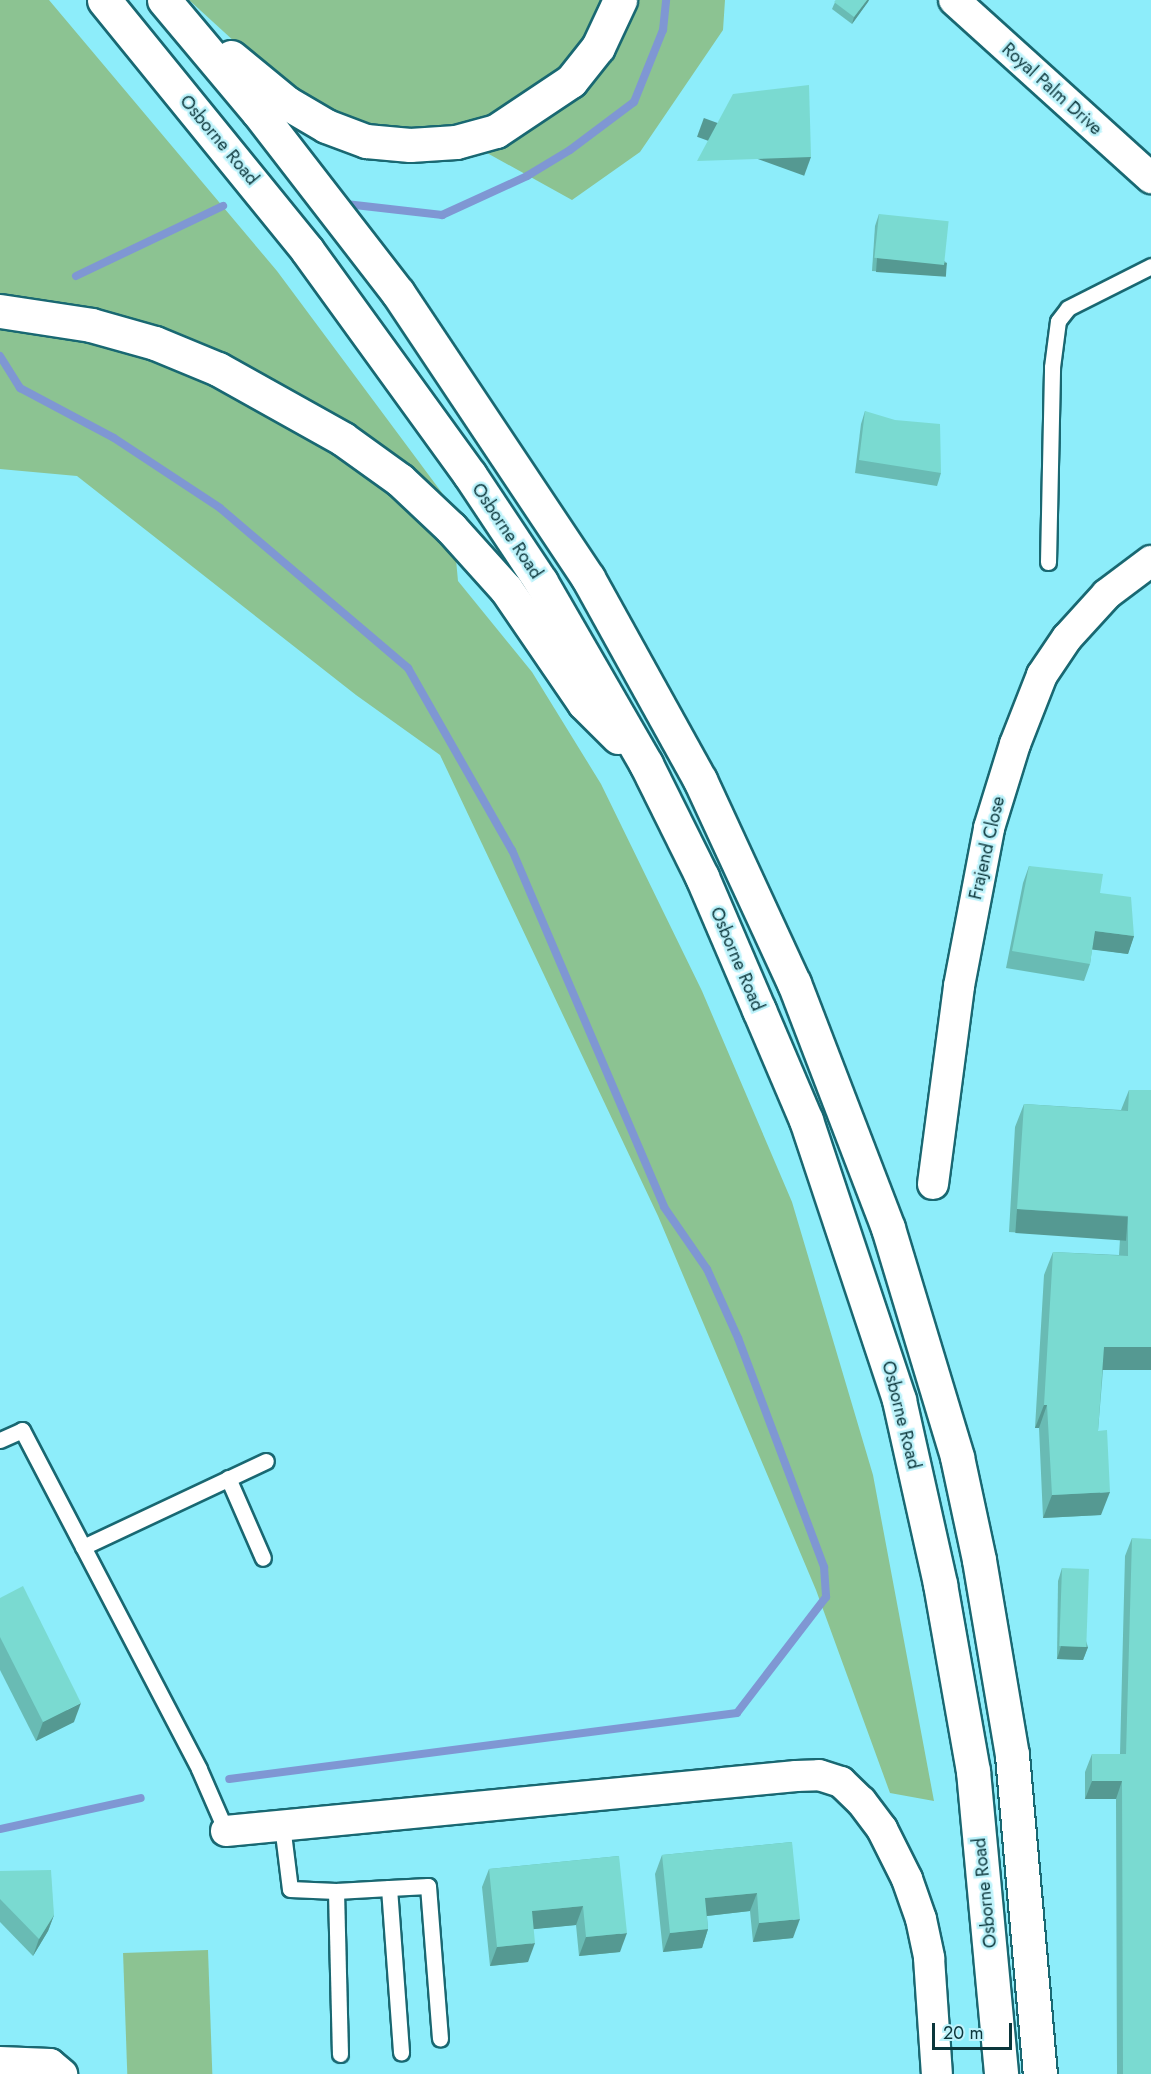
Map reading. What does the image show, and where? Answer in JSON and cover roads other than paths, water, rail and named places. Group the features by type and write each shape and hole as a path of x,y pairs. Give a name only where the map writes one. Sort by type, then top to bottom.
{"main road":[{"name":"Osborne Road","path":"104,0 241,164 398,374 541,582 646,764 702,878 806,1120 899,1400 940,1584 973,1771 1001,2074"},
{"path":"166,3 287,103 326,126 366,141 410,146 456,142 496,130 538,106 571,81 598,47 620,0"},
{"path":"166,3 258,112 398,293 581,568 700,780 794,983 888,1228 957,1457 979,1560 1012,1755 1040,2074"},
{"path":"0,311 91,325 155,343 218,369 344,439 400,480 451,528 506,589 584,703 646,764"}],"street":[{"name":"Royal Palm Drive","path":"954,0 1151,178"},
{"name":"Frajend Close","path":"933,1184 961,975 989,828 1014,744 1042,675 1067,638 1107,594 1151,561"},
{"path":"226,1831 796,1776 819,1775 841,1782 882,1829 907,1879 921,1920 929,1958 937,2074"},
{"path":"0,2062 42,2063 58,2068 62,2074"}],"lane":[{"path":"1048,562 1052,367 1058,321 1068,308 1151,266"},
{"path":"0,1440 22,1430 199,1769 226,1831"},
{"path":"83,1547 266,1461"},
{"path":"228,1479 263,1558"},
{"path":"282,1825 290,1889 336,1891 428,1886 440,2039"},
{"path":"389,1888 401,2053"},
{"path":"336,1891 340,2054"}],"waterway":[{"path":"346,204 442,215 527,176 570,150 634,102 663,30 666,0"},
{"path":"76,276 223,206"},
{"path":"0,356 20,388 114,438 220,508 408,668 512,850 664,1207 707,1269 738,1338 824,1567 826,1597 737,1713 229,1779"},
{"path":"0,1829 141,1798"}]}
